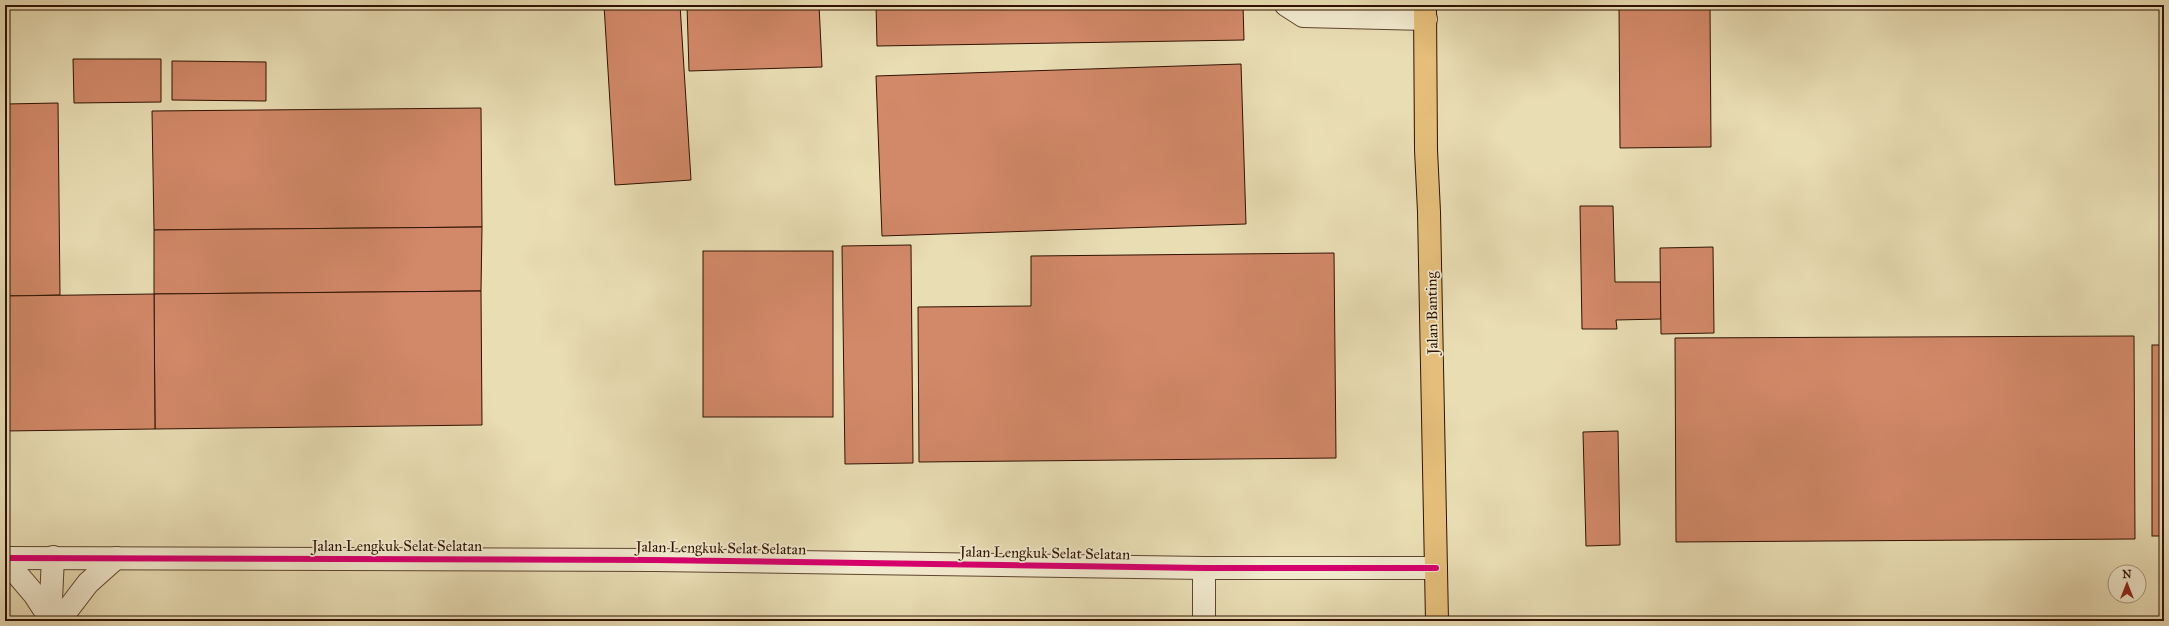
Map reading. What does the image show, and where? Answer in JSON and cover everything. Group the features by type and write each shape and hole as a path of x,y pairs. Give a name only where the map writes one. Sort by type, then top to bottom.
{"main road":[{"name":"Jalan Banting","path":"1425,12 1426,150 1430,243 1437,621"}],"street":[{"path":"1286,5 1303,16 1425,12"},
{"path":"53,557 53,621"},
{"name":"Jalan Lengkuk Selat Selatan","path":"5,559 53,557 654,560 1204,568 1436,568"},
{"path":"53,621 88,583 116,558"},
{"path":"5,559 34,594 53,621"},
{"path":"1204,568 1204,621"}],"building":[{"path":"604,5 680,5 691,180 615,185"},
{"path":"687,5 819,5 822,67 689,71"},
{"path":"876,5 1243,5 1244,40 877,46"},
{"path":"1619,5 1710,5 1711,147 1620,148"},
{"path":"73,59 161,59 161,102 74,103"},
{"path":"172,61 266,62 266,101 172,100"},
{"path":"1241,64 1246,224 882,236 876,76"},
{"path":"58,103 60,295 5,296 5,104"},
{"path":"481,108 482,227 154,230 152,111"},
{"path":"1580,206 1613,206 1615,282 1661,282 1661,319 1616,320 1617,329 1582,329"},
{"path":"482,227 481,291 154,294 154,230"},
{"path":"911,245 913,463 845,464 842,246"},
{"path":"1713,247 1714,333 1661,334 1660,248"},
{"path":"703,251 833,251 833,417 703,417"},
{"path":"1334,253 1336,458 919,462 918,307 1031,306 1031,256"},
{"path":"481,291 482,425 155,429 154,294"},
{"path":"154,294 155,429 5,431 5,296"},
{"path":"2134,336 2135,539 1676,542 1675,338"},
{"path":"2152,345 2164,345 2164,536 2152,536"},
{"path":"1618,431 1620,545 1586,546 1583,432"}],"cycle path":[{"path":"5,558 654,560 1204,568 1436,568"}]}
